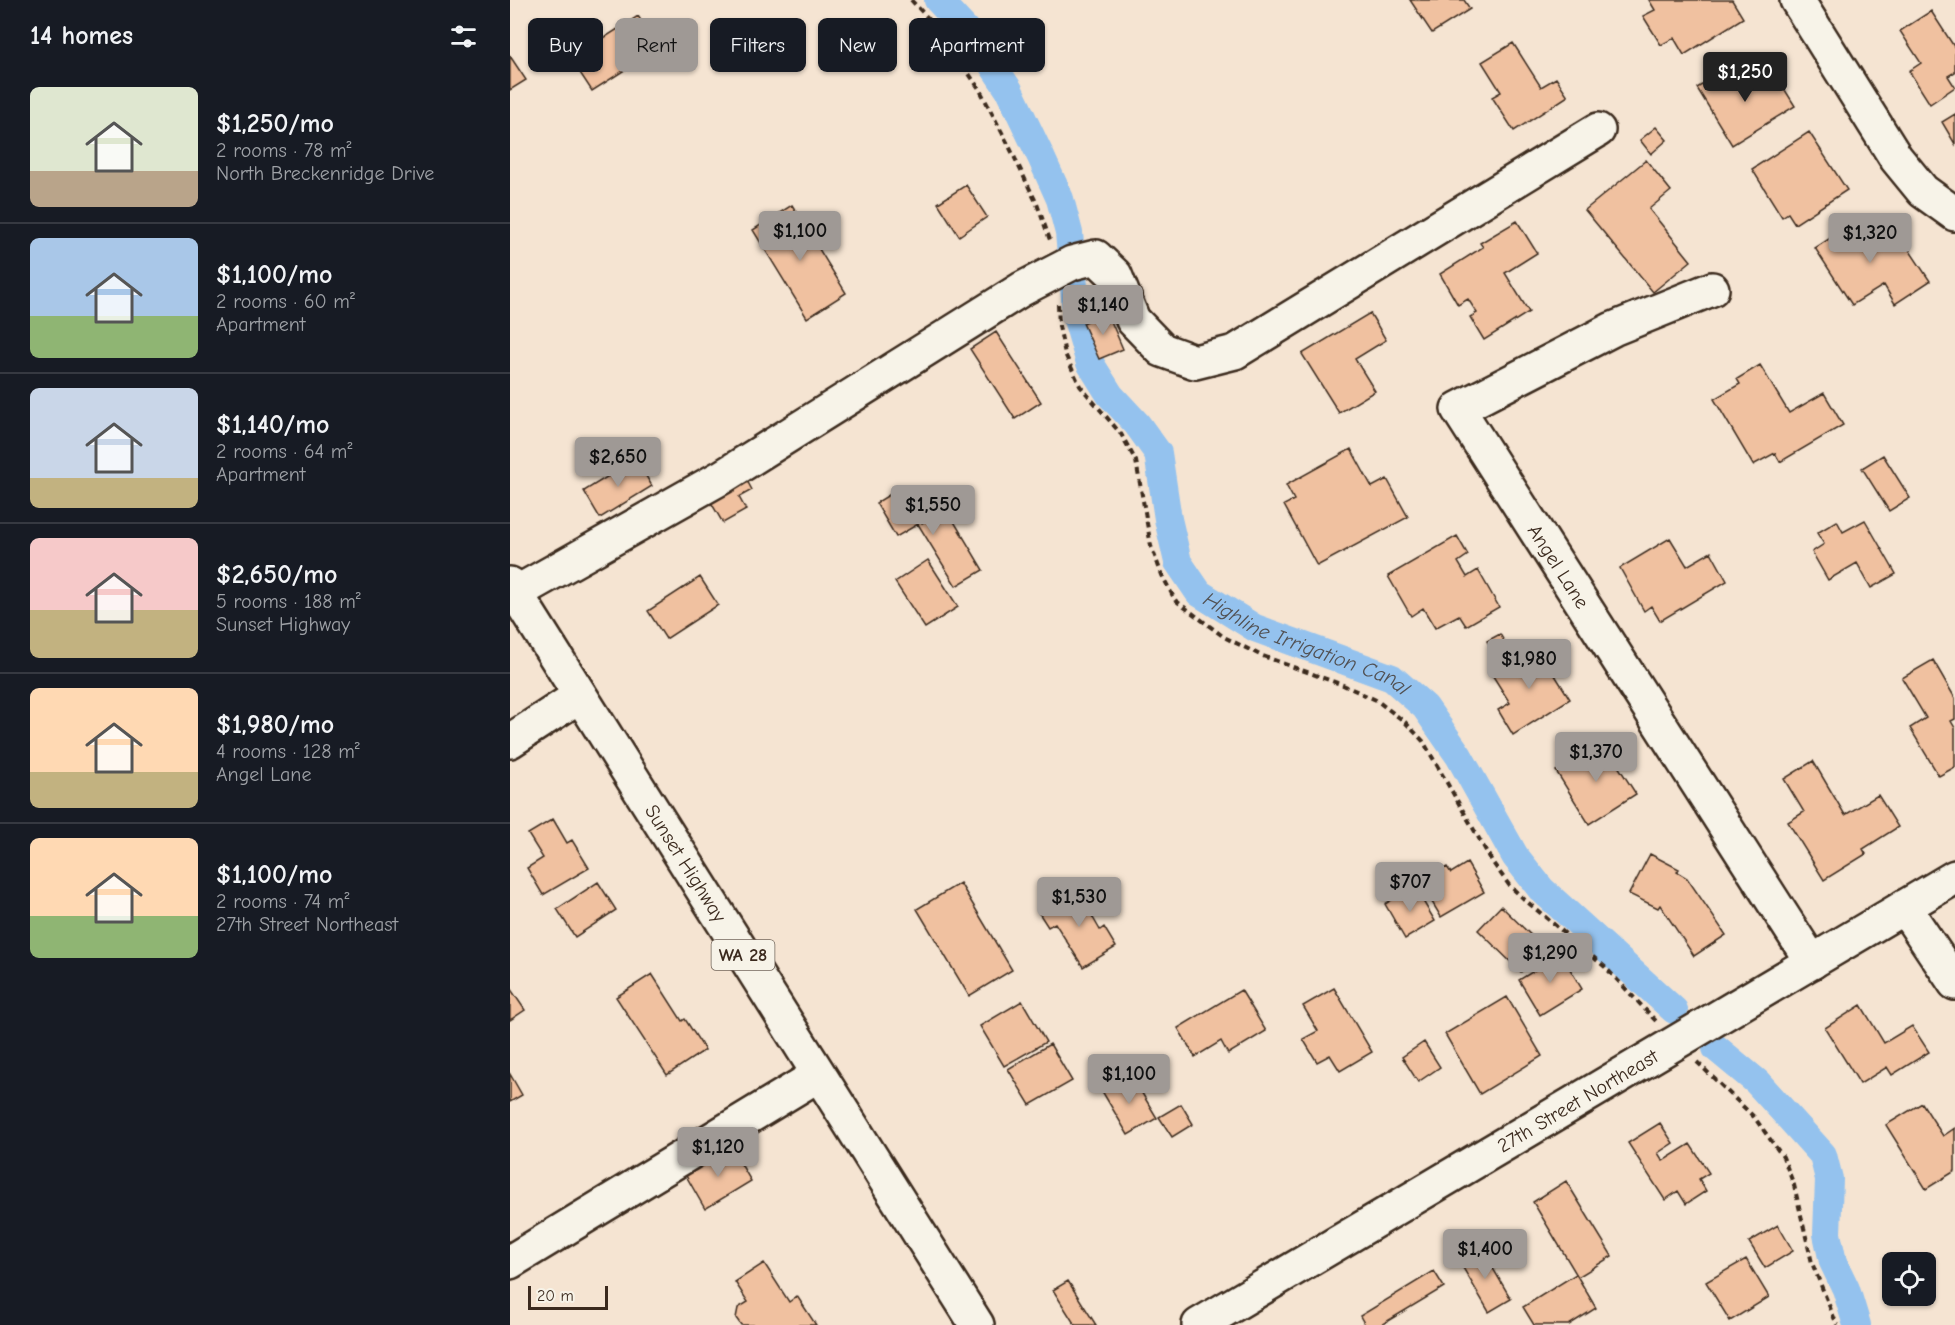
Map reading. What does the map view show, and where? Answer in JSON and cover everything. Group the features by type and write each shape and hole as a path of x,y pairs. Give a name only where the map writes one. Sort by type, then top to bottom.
{"main road":[{"path":"1797,0 1896,158 1923,191 1955,214"},
{"path":"513,589 722,477 1022,288 1072,263 1096,257 1115,275 1133,320 1162,350 1195,362 1235,352 1598,130"},
{"name":"Angel Lane","path":"1712,289 1613,329 1458,409 1812,962"},
{"name":"Sunset Highway","path":"513,589 976,1325"},
{"path":"510,741 579,696"},
{"name":"27th Street Northeast","path":"1199,1325 1955,877"},
{"path":"1904,907 1955,983"},
{"path":"510,1262 818,1075"}],"path":[{"path":"911,0 940,31 980,90 1037,204 1050,239 1056,271 1059,326 1065,354 1080,386 1121,434 1136,461 1151,546 1175,600 1224,638 1260,655 1313,673 1368,696 1405,722 1423,741 1493,862 1509,885 1605,967 1677,1043 1754,1117 1783,1157 1794,1185 1812,1263 1837,1325"}],"building":[{"path":"1410,0 1464,0 1470,9 1432,33"},
{"path":"1649,0 1732,0 1743,18 1684,55 1674,38 1661,45 1643,16 1655,10"},
{"path":"1931,11 1955,48 1955,72 1948,76 1955,87 1930,104 1909,71 1921,63 1900,31"},
{"path":"615,31 615,72 622,72 592,91 580,72 603,72 603,38"},
{"path":"1513,43 1541,87 1556,78 1568,96 1514,131 1492,97 1501,92 1482,62"},
{"path":"510,56 526,80 510,90"},
{"path":"1730,67 1742,87 1772,69 1795,106 1732,145 1697,88"},
{"path":"1955,114 1955,144 1942,122"},
{"path":"1656,127 1667,140 1651,154 1640,140"},
{"path":"1809,132 1847,190 1795,224 1788,213 1782,217 1752,169"},
{"path":"1646,160 1671,191 1649,209 1691,261 1653,292 1585,210"},
{"path":"966,185 987,217 959,236 938,203"},
{"path":"792,205 846,293 807,318 753,230"},
{"path":"1866,215 1889,251 1904,242 1930,281 1895,304 1884,285 1852,305 1815,248"},
{"path":"1517,221 1537,253 1505,273 1529,312 1484,340 1470,317 1477,313 1468,299 1458,305 1440,274 1483,247 1480,243"},
{"path":"1107,312 1123,349 1099,359 1083,323"},
{"path":"1370,313 1386,340 1355,359 1375,391 1339,413 1302,354"},
{"path":"996,332 1041,402 1015,419 970,349"},
{"path":"1760,365 1789,413 1824,393 1843,425 1780,462 1775,453 1753,465 1714,399 1740,384 1737,379"},
{"path":"1351,449 1372,487 1387,479 1408,517 1317,566 1284,505 1294,500 1286,485"},
{"path":"1883,455 1910,498 1889,511 1862,468"},
{"path":"636,459 652,486 600,518 584,491"},
{"path":"743,473 752,490 739,497 746,510 723,523 706,494"},
{"path":"900,488 922,523 946,508 983,570 956,586 918,524 896,537 876,503"},
{"path":"1865,520 1896,574 1871,588 1857,563 1828,580 1812,552 1824,544 1817,533 1837,521 1843,532"},
{"path":"1457,536 1468,555 1458,562 1467,577 1478,570 1499,607 1466,626 1459,615 1435,628 1423,608 1411,616 1388,576"},
{"path":"1670,538 1687,566 1711,552 1727,581 1660,621 1651,606 1644,611 1620,568"},
{"path":"928,560 958,607 925,628 895,582"},
{"path":"700,577 718,605 666,639 648,611"},
{"path":"1500,634 1508,648 1495,655 1487,641"},
{"path":"1536,645 1570,699 1513,735 1498,710 1510,703 1491,673"},
{"path":"1933,660 1955,698 1955,719 1951,721 1955,728 1955,767 1939,776 1910,728 1926,718 1902,678"},
{"path":"1602,741 1636,794 1589,824 1556,771"},
{"path":"1813,761 1845,815 1878,795 1898,827 1863,849 1866,854 1824,880 1788,822 1804,812 1784,779"},
{"path":"553,819 567,843 572,840 589,868 543,895 527,868 543,858 528,834"},
{"path":"1650,854 1679,869 1677,872 1687,878 1726,935 1694,956 1660,905 1658,908 1629,894"},
{"path":"1467,863 1484,892 1441,917 1420,882 1447,867 1451,873"},
{"path":"598,882 616,910 575,937 557,909"},
{"path":"960,883 1012,970 969,996 917,909"},
{"path":"1414,886 1435,921 1405,939 1385,904"},
{"path":"1077,890 1100,930 1104,927 1116,947 1083,967 1055,923 1048,927 1039,913"},
{"path":"1501,906 1544,948 1521,972 1478,930"},
{"path":"1561,954 1582,989 1540,1015 1519,980"},
{"path":"652,974 682,1021 685,1019 705,1050 667,1075 616,997"},
{"path":"510,988 525,1010 510,1020"},
{"path":"1334,988 1372,1052 1340,1071 1330,1055 1317,1062 1303,1039 1318,1031 1303,1006"},
{"path":"1241,990 1266,1031 1228,1054 1221,1041 1195,1057 1178,1028"},
{"path":"1507,997 1542,1056 1480,1094 1445,1034"},
{"path":"1022,1001 1046,1042 1004,1066 980,1026"},
{"path":"1861,1005 1884,1043 1912,1026 1929,1052 1892,1075 1887,1067 1860,1084 1825,1028"},
{"path":"1424,1042 1440,1067 1418,1082 1402,1057"},
{"path":"1050,1044 1072,1081 1030,1105 1008,1069"},
{"path":"510,1074 522,1095 510,1102"},
{"path":"1131,1075 1157,1118 1128,1135 1102,1091"},
{"path":"1922,1103 1943,1136 1955,1128 1955,1171 1926,1189 1886,1125"},
{"path":"1181,1104 1193,1124 1172,1137 1159,1117"},
{"path":"1660,1123 1673,1143 1658,1153 1663,1161 1690,1144 1709,1173 1699,1179 1706,1191 1686,1204 1678,1191 1665,1200 1628,1143"},
{"path":"731,1147 751,1181 705,1209 685,1174"},
{"path":"1566,1181 1612,1256 1578,1277 1533,1202"},
{"path":"1778,1225 1793,1251 1765,1268 1749,1242"},
{"path":"1481,1248 1511,1299 1489,1312 1459,1261"},
{"path":"1746,1259 1769,1297 1730,1321 1706,1282"},
{"path":"764,1263 789,1302 797,1296 816,1325 741,1325 736,1318 738,1308 748,1302 735,1282"},
{"path":"1434,1271 1444,1287 1381,1325 1365,1325 1360,1316"},
{"path":"1576,1274 1596,1308 1569,1325 1534,1325 1523,1307"},
{"path":"1068,1281 1096,1325 1075,1325 1053,1290"}],"waterway":[{"name":"Highline Irrigation Canal","path":"938,0 978,43 1009,90 1060,199 1069,233 1077,319 1090,363 1110,395 1137,424 1158,453 1168,519 1178,562 1199,593 1255,628 1392,678 1425,707 1459,756 1515,856 1541,889 1674,1010"},
{"name":"Highline Irrigation Canal","path":"1716,1048 1757,1082 1823,1155 1829,1179 1827,1234 1833,1262 1846,1289 1857,1325"}]}
